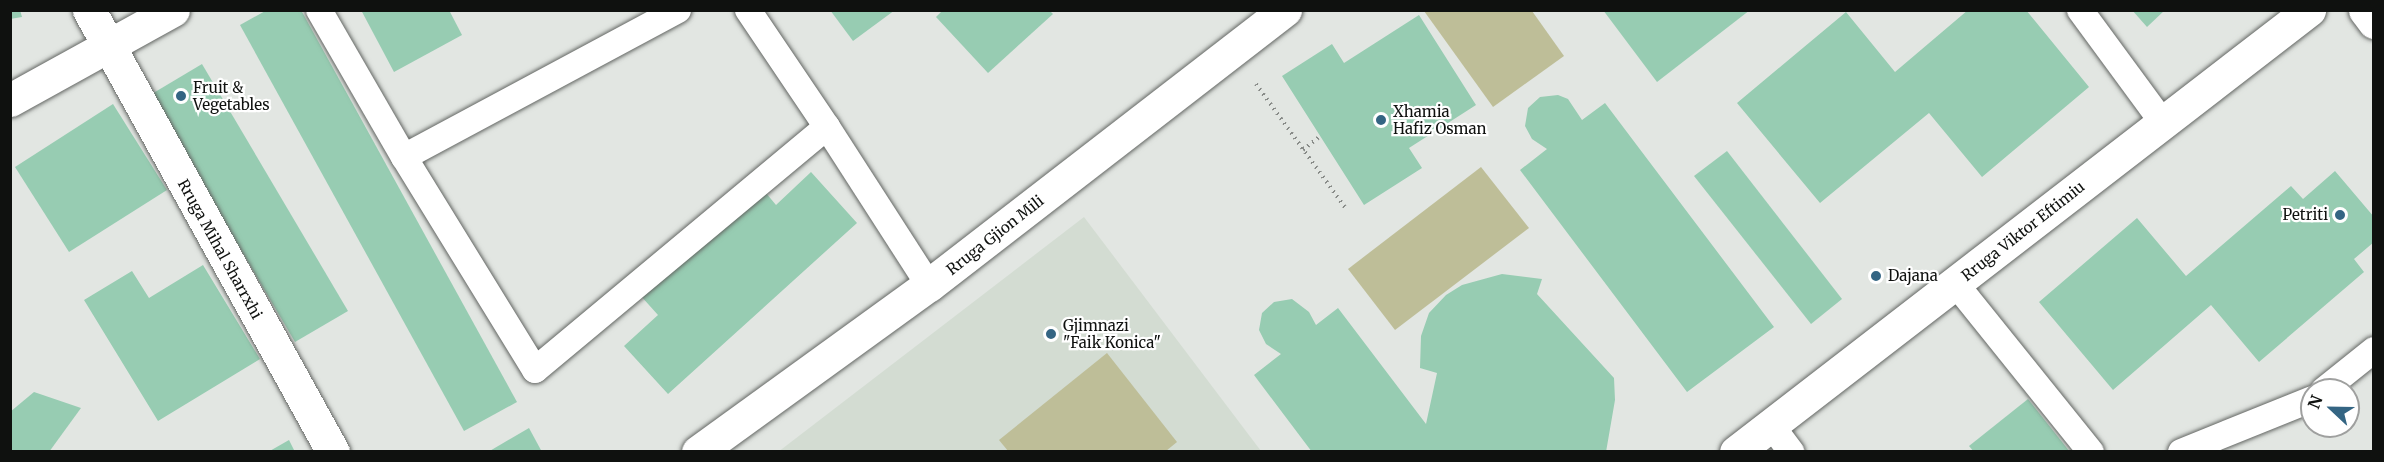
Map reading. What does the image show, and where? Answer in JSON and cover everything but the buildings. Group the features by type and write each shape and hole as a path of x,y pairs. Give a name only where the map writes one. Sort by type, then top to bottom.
{"street":[{"name":"Rruga Mihal Sharrxhi","path":"89,10 333,452"},
{"path":"10,100 173,10"},
{"name":"Rruga Gjion Mili","path":"698,452 929,285 1285,10"},
{"name":"Rruga Viktor Eftimiu","path":"1736,452 2309,10"},
{"path":"2365,10 2373,22"}],"lane":[{"path":"319,10 404,157 535,370 827,127"},
{"path":"404,157 678,10"},
{"path":"748,10 929,285"},
{"path":"2080,10 2163,123"},
{"path":"1955,283 2091,452"},
{"path":"2339,378 2373,350"},
{"path":"2181,452 2300,404"},
{"path":"1770,424 1791,452"}],"path":[{"path":"1232,51 1347,210"},
{"path":"1303,150 1320,136"}],"shaded area":[{"name":"Gjimnazi \"Faik Konica\"","path":"1084,217 1261,451 778,452"}],"green space":[{"path":"1424,11 1532,11 1564,56 1493,107"},
{"path":"1481,167 1529,228 1395,330 1348,269"},
{"path":"1107,353 1177,442 1166,451 1008,451 999,440"}],"place":[{"name":"Fruit & Vegetables","path":"181,96"},
{"name":"Xhamia Hafiz Osman","path":"1381,120"},
{"name":"Petriti","path":"2340,215"},
{"name":"Dajana","path":"1876,276"},
{"name":"Gjimnazi \"Faik Konica\"","path":"1051,334"}]}
